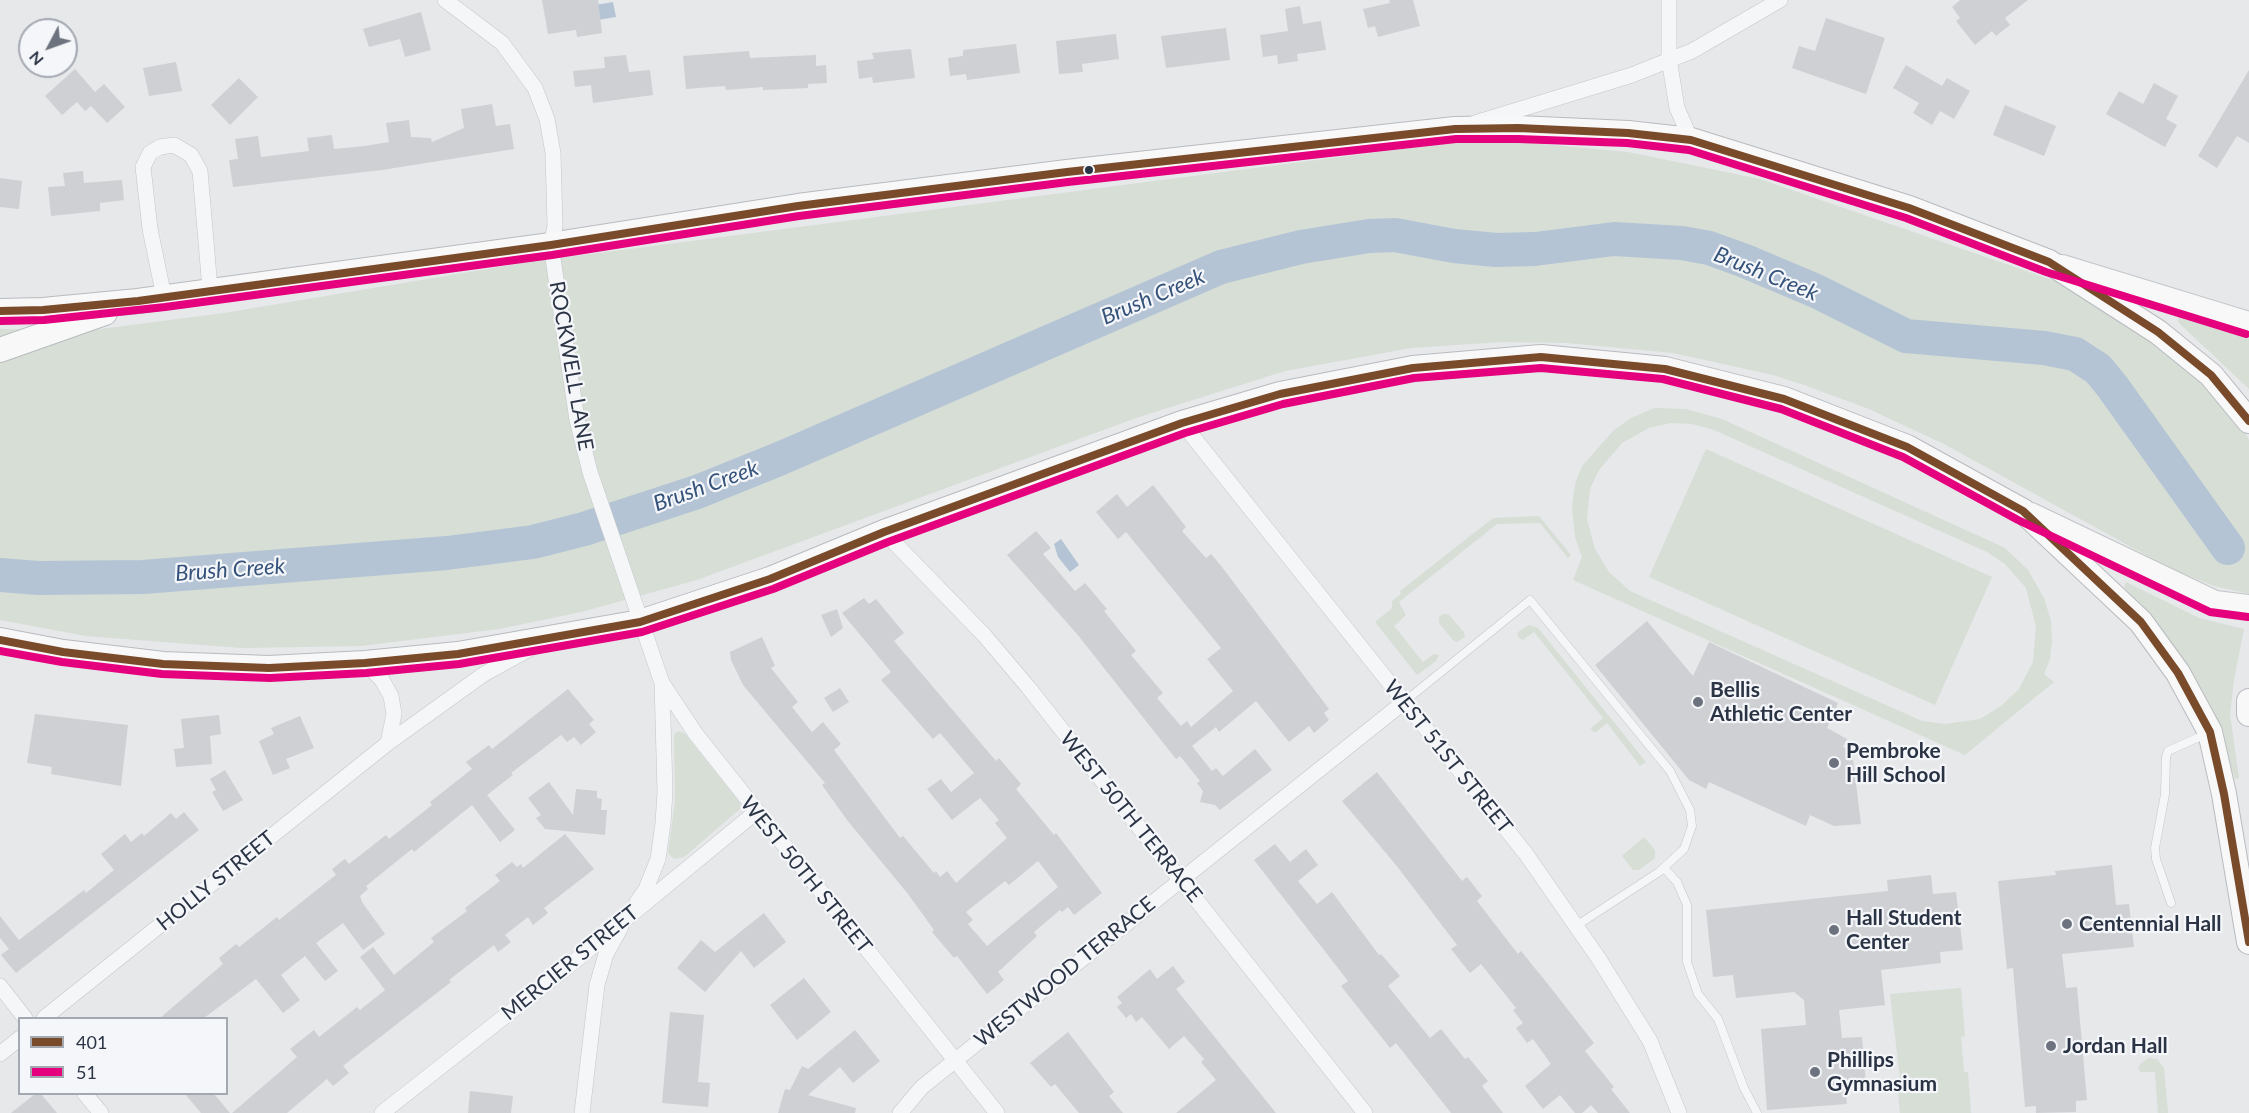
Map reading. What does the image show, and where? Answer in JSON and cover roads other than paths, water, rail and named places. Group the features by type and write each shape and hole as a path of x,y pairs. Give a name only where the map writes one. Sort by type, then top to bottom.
{"main road":[{"path":"0,311 44,310 138,301 551,245 821,203 1067,172 1455,129 1518,128 1628,133 1691,140 1909,208 2049,262 2249,324"},
{"path":"2049,262 2158,332 2211,375 2249,400"},
{"path":"0,350 138,301"},
{"path":"0,640 63,652 163,664 269,668 364,663 458,654 640,622 770,579 884,532 1182,423 1280,393 1413,368 1541,357 1665,369 1784,399 1907,447 2023,511 2215,603 2249,607"},
{"path":"2211,375 2249,421"},
{"path":"2023,511 2141,622 2178,673 2210,732 2224,794 2249,942"},
{"path":"2249,701 2249,714"}],"street":[{"name":"ROCKWELL LANE","path":"445,0 502,43 534,88 547,119 553,153 555,226 551,245 569,378 590,472 640,622"},
{"path":"1669,0 1669,59 1677,108 1691,140"},
{"path":"1455,129 1632,75 1692,51 1780,0"},
{"path":"164,297 150,229 143,166 150,153 167,146 182,147 191,155 200,171 210,290"},
{"name":"WEST 51ST STREET","path":"1182,423 1526,854 1576,926 1650,1041 1679,1113"},
{"name":"WEST 50TH TERRACE","path":"884,532 984,634 1365,1113"},
{"name":"WEST 50TH STREET","path":"640,622 662,682 694,733 997,1113"},
{"name":"HOLLY STREET","path":"45,1017 388,743 484,674 539,644 543,638"},
{"path":"364,663 382,680 391,696 394,714 388,743"},
{"path":"582,1113 597,985 606,954 646,889 658,859 665,792 662,682"},
{"name":"WESTWOOD TERRACE","path":"900,1113 922,1087 1404,702"},
{"name":"MERCIER STREET","path":"382,1113 570,965 756,812"},
{"path":"0,987 24,1017"},
{"path":"0,1054 18,1040"},
{"path":"86,1095 100,1113"}],"lane":[{"path":"1404,702 1530,600 1670,771 1690,810 1692,826 1684,849 1664,868 1576,926"},
{"path":"2170,903 2155,848 2165,794 2166,757 2168,751 2210,732"},
{"path":"1664,868 1677,882 1687,905 1687,962 1698,993 1718,1019 1744,1088 1757,1113"}],"water":[{"path":"613,2 616,17 586,22 583,7"},
{"path":"1061,539 1079,565 1070,572 1058,557 1054,544"}],"waterway":[{"name":"Brush Creek","path":"0,575 38,578 143,577 447,553 533,542 584,529 697,492 779,459 1221,267 1301,247 1369,236 1395,235 1454,246 1496,250 1535,249 1614,239 1682,243 1709,248 1745,261 1816,291 1906,336 2044,348 2075,354 2098,369 2112,386 2228,548"}],"place":[{"name":"Bellis Athletic Center","path":"1698,702"},
{"name":"Pembroke Hill School","path":"1834,763"},
{"name":"Centennial Hall","path":"2067,924"},
{"name":"Hall Student Center","path":"1834,930"},
{"name":"Jordan Hall","path":"2051,1046"},
{"name":"Phillips Gymnasium","path":"1815,1072"}]}
